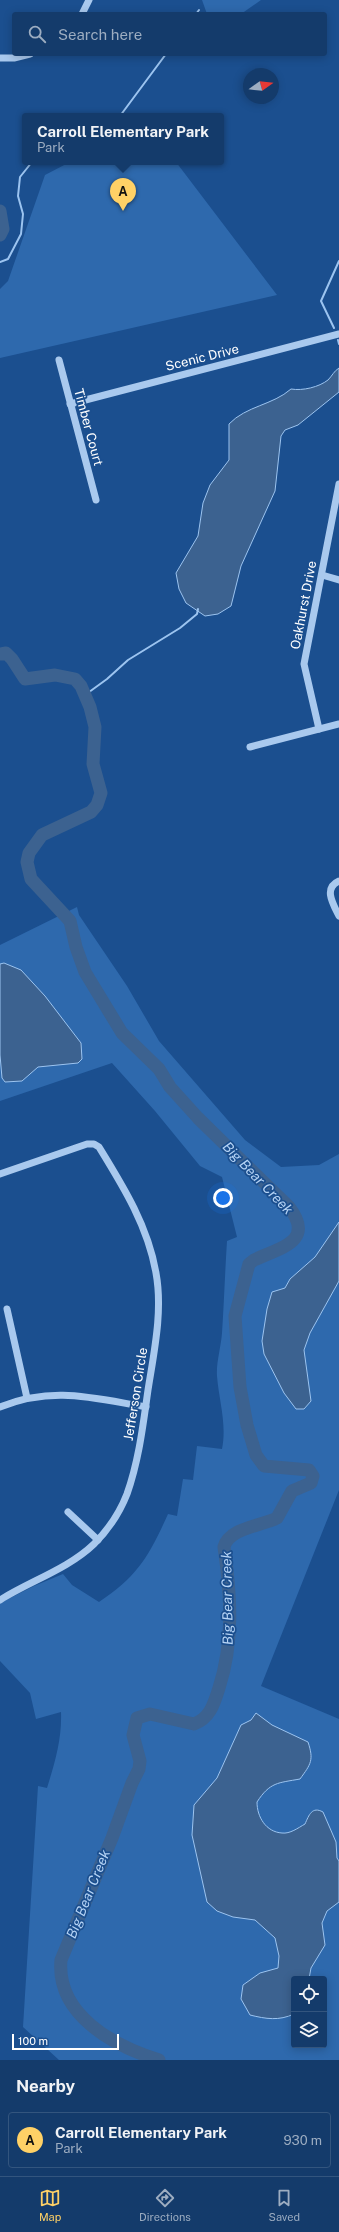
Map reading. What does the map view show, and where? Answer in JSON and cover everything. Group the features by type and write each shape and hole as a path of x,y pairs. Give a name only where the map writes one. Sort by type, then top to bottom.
{"street":[{"path":"83,12 89,0"},
{"path":"0,58 14,58 22,56"},
{"name":"Scenic Drive","path":"70,404 339,334"},
{"name":"Timber Court","path":"59,360 96,500"},
{"name":"Oakhurst Drive","path":"319,729 304,664 339,484"},
{"path":"322,575 339,580"},
{"path":"250,747 339,724"},
{"path":"339,880 333,883 330,889 330,898 339,916"},
{"name":"Jefferson Circle","path":"0,1174 94,1144 99,1146 138,1213 156,1272 159,1297 156,1334 140,1446 126,1495 119,1511 98,1540 74,1559 0,1600"},
{"path":"6,1309 27,1398"},
{"path":"0,1407 27,1398 43,1395 78,1396 146,1407"},
{"path":"68,1512 98,1540"}],"shaded area":[{"path":"202,0 261,0 244,12 206,12"},
{"path":"64,165 178,165 277,295 0,358 0,289 8,281 45,175"},
{"path":"339,368 339,392 298,425 285,430 281,436 275,491 241,566 231,606 218,614 205,616 186,603 179,589 176,573 198,536 203,503 210,485 229,460 229,424 243,413 276,399 291,389 306,389 320,385 328,380"},
{"path":"77,907 79,915 127,986 159,1041 245,1140 281,1167 319,1165 339,1154 339,1490 261,1686 339,1719 339,2060 59,2060 23,2027 38,1786 47,1788 59,1741 61,1712 36,1719 30,1693 0,1661 0,1603 34,1586 63,1574 72,1585 99,1602 124,1583 141,1564 155,1542 168,1514 177,1516 183,1479 193,1480 197,1446 222,1449 224,1431 217,1366 222,1333 227,1241 237,1237 222,1177 200,1166 155,1111 112,1063 0,1101 0,945"},
{"path":"4,963 21,970 45,996 81,1043 82,1059 78,1063 38,1067 22,1081 5,1082 2,1078 0,1055 0,964"},
{"path":"339,1222 339,1281 310,1333 304,1350 311,1401 304,1409 296,1409 284,1393 264,1354 262,1341 267,1309 272,1292 285,1288 290,1279 315,1257"},
{"path":"256,1713 272,1725 308,1742 311,1753 309,1765 300,1779 275,1784 262,1795 257,1802 257,1808 264,1823 271,1830 288,1833 305,1824 311,1812 319,1810 323,1812 336,1842 337,1858 339,1861 339,1902 327,1911 322,1923 325,1945 311,1968 310,1976 291,1976 291,2015 283,2018 267,2018 250,2015 241,1999 243,1985 260,1973 278,1968 279,1956 275,1938 255,1920 233,1917 217,1911 207,1902 192,1835 194,1805 217,1778 241,1725 251,1720"}],"waterway":[{"path":"122,113 165,56"},
{"path":"0,262 8,259 21,234 23,214 18,196 20,177 30,165"},
{"name":"Big Bear Creek","path":"0,211 3,229 0,235"},
{"path":"334,328 321,301 339,261"},
{"path":"338,340 339,344"},
{"path":"85,695 107,679 128,660 180,628 197,614 198,609"},
{"name":"Big Bear Creek","path":"0,654 6,653 12,659 25,679 55,675 75,679 81,686 90,707 95,727 93,764 101,793 97,805 91,812 42,835 29,853 27,862 31,879 70,921 76,947 85,972 122,1033 159,1069 170,1087 198,1118 289,1207 296,1219 298,1228 296,1236 291,1242 254,1260 249,1264 235,1316 240,1387 247,1425 256,1455 264,1466 309,1470 313,1476 311,1483 292,1491 277,1518 246,1528 232,1536 227,1541 224,1547 228,1582 230,1618 229,1636 224,1671 215,1700 208,1714 194,1724 150,1714 137,1718 133,1735 140,1761 139,1769 61,1960 62,1980 68,1997 78,2012 91,2025 107,2037 142,2054 159,2060"}],"place":[{"name":"Carroll Elementary Park","path":"123,211"}]}
